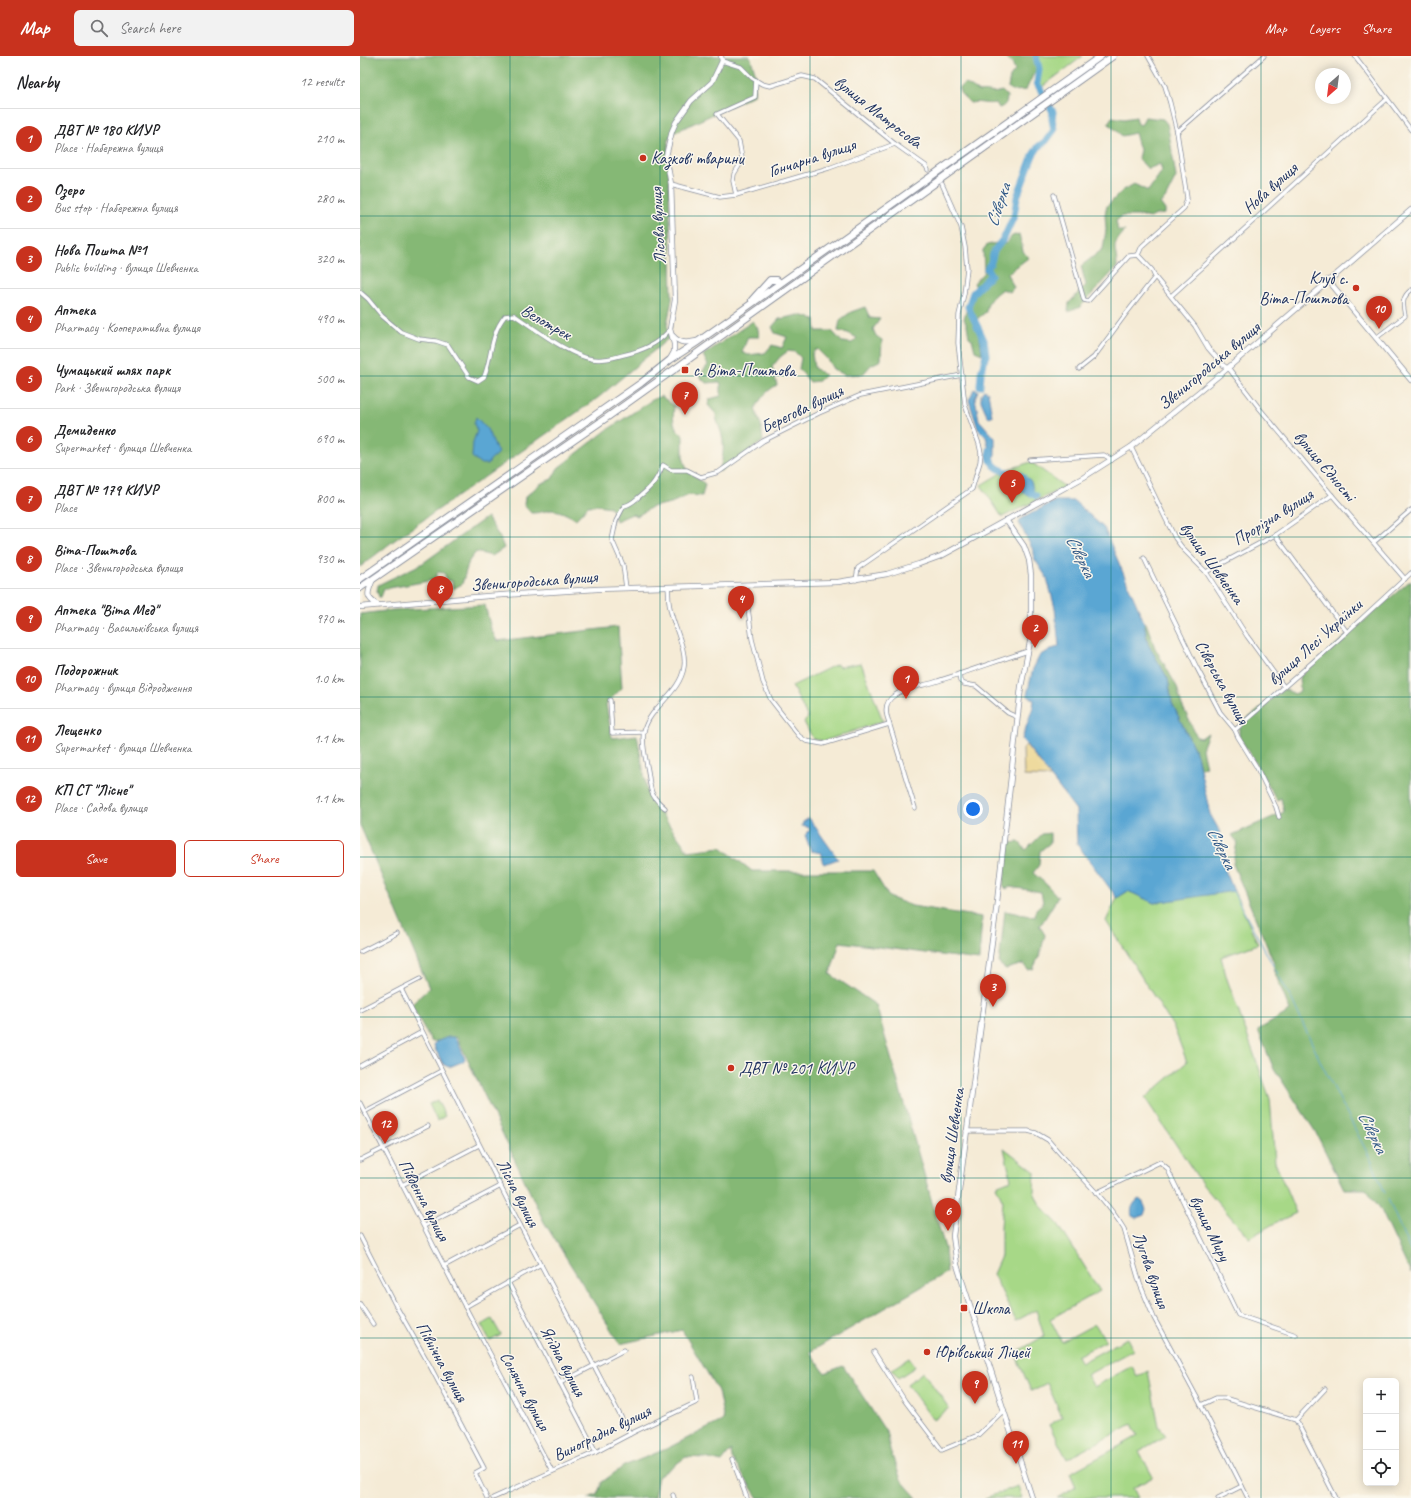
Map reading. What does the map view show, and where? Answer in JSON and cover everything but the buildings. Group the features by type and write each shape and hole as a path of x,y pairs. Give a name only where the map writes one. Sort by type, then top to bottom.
{"highway":[{"path":"780,283 1101,56"},
{"path":"360,588 609,416 1113,56"},
{"path":"360,579 641,383 670,360 747,307 770,280 777,280 780,283"},
{"path":"757,310 778,293 781,288 780,283"}],"street":[{"path":"1138,255 1142,246 1184,208 1187,198 1177,132 1165,86 1148,56"},
{"path":"1177,132 1264,56"},
{"path":"1355,56 1411,130"},
{"name":"вулиця Матросова","path":"722,59 741,67 762,84 770,86 802,76 815,79 895,144 926,166 928,170"},
{"name":"Лісова вулиця","path":"670,360 674,352 674,344 670,329 674,300 671,184 666,156 676,122 691,101 712,82 722,59"},
{"name":"Гончарна вулиця","path":"736,195 733,181 734,174 742,158 739,141 717,114 755,98 756,80"},
{"name":"Нова вулиця","path":"1171,296 1387,99"},
{"name":"Гончарна вулиця","path":"671,184 720,197 736,195 829,168 895,144"},
{"path":"856,580 858,568 972,489 979,466 981,453 966,409 958,336 959,316 964,294 966,268 965,247 961,227 942,184"},
{"path":"1054,196 1084,300 1088,301 1129,256 1138,255"},
{"name":"Звенигородська вулиця","path":"360,607 488,596 626,588 821,583 856,580 900,570 928,561 965,543 1006,520 1112,460 1131,447 1227,368 1411,210"},
{"path":"1138,255 1152,270 1155,277 1195,326 1208,348 1227,368"},
{"path":"1079,369 1094,357 1155,277"},
{"path":"1328,280 1410,377"},
{"path":"1376,338 1407,316 1403,301 1405,296 1411,290"},
{"name":"Велотрек","path":"360,292 368,298 382,316 401,332 419,339 436,341 448,345 469,377 478,381 484,377 499,323 505,316 514,315 567,350 591,359 609,359 640,350 664,336 670,329"},
{"path":"672,335 677,341 683,343 702,339"},
{"name":"вулиця Єдності","path":"1227,368 1332,495 1405,579"},
{"name":"Берегова вулиця","path":"626,588 623,565 612,540 616,520 624,506 632,504 651,487 663,465 671,470 687,470 701,477 719,472 763,441 819,413 861,395 962,375"},
{"name":"вулиця Шевченка","path":"1131,447 1175,538 1184,550 1206,572 1247,636 1284,687"},
{"path":"1030,460 1104,455 1112,460"},
{"name":"Прорізна вулиця","path":"1206,572 1275,535 1332,495"},
{"path":"1374,542 1411,510"},
{"name":"вулиця Шевченка","path":"1006,520 1024,546 1031,568 1032,631 1021,687 1017,717 993,934 952,1236 957,1265 1032,1498"},
{"path":"1275,535 1347,632"},
{"name":"Сіверська вулиця","path":"1144,558 1200,674 1220,712 1235,730 1256,766 1276,807 1279,817"},
{"name":"вулиця Лесі Українки","path":"1235,730 1347,632 1411,573"},
{"path":"373,579 368,596 370,601 378,605"},
{"path":"745,585 752,639 763,682 771,700 799,736 806,741 823,744 889,724"},
{"path":"665,808 652,794 644,732 654,712 674,690 682,674 684,666 680,642 669,606 668,586"},
{"path":"915,808 889,724 886,708 889,701 902,691 1028,651"},
{"path":"959,674 960,681 964,684 976,686 1008,713 1017,717"},
{"path":"610,700 612,733 644,732"},
{"path":"360,952 396,933"},
{"path":"360,1010 420,979"},
{"name":"Лісна вулиця","path":"400,989 520,1225 630,1434"},
{"path":"360,1066 422,1032"},
{"path":"364,1112 441,1071"},
{"name":"Південна вулиця","path":"360,1103 465,1307"},
{"path":"360,1154 361,1159 428,1126"},
{"name":"Лугова вулиця","path":"966,1131 1028,1131 1042,1136 1048,1140 1096,1193 1124,1229 1140,1284 1154,1318 1201,1405 1248,1498"},
{"path":"402,1185 479,1145"},
{"name":"вулиця Миру","path":"1096,1193 1160,1162 1167,1168 1238,1315 1296,1335"},
{"path":"424,1226 501,1186"},
{"path":"444,1266 520,1225"},
{"name":"Північна вулиця","path":"360,1236 396,1306 429,1364 484,1468 475,1473 487,1498"},
{"path":"465,1307 541,1264"},
{"name":"Ягідна вулиця","path":"508,1282 596,1452"},
{"path":"360,1304 373,1324"},
{"name":"Сонячна вулиця","path":"465,1307 552,1471"},
{"path":"560,1383 593,1364 624,1350"},
{"path":"874,1352 905,1401 942,1450 978,1435 1004,1410"},
{"name":"Виноградна вулиця","path":"494,1498 596,1452 697,1402 693,1377"},
{"path":"1296,1420 1325,1389"},
{"path":"1201,1405 1216,1398 1224,1398 1296,1420 1336,1498"},
{"path":"732,1459 747,1498"},
{"path":"1218,1498 1242,1486"}],"green space":[{"path":"360,56 750,56 756,75 754,95 673,133 668,141 672,299 667,324 669,338 599,397 392,542 360,567"},
{"path":"1004,56 1038,56 1038,70 1033,75 1026,90 1014,91 1008,88 1010,77 1015,71 1012,63"},
{"path":"1038,56 1083,56 1042,87 1037,83"},
{"path":"965,83 979,92 995,93 1002,91 1007,96 1006,102 999,108 996,103 970,103 960,93 960,87"},
{"path":"1112,117 1124,119 1136,117 1138,124 1141,125 1145,117 1163,119 1167,124 1176,177 1165,199 1160,203 1165,210 1165,214 1156,215 1150,218 1140,216 1122,216 1116,221 1118,231 1125,231 1115,245 1117,267 1080,307 1068,312 1069,303 1086,285 1081,266 1103,249 1106,230 1105,214 1107,206 1122,191 1134,184 1148,191 1162,171 1160,164 1148,169 1138,158 1140,150 1135,133 1122,136 1108,123"},
{"path":"1019,234 1023,251 1028,258 1007,274 1014,287 1010,292 1002,289 989,301 986,312 978,318 975,326 980,339 982,354 975,351 964,319 970,296 976,287 974,283 984,272 983,250 987,245 997,243 1006,244 1012,236"},
{"path":"865,307 870,318 880,319 873,329 876,336 882,340 881,360 871,365 863,374 845,375 833,369 827,359 817,349 812,353 814,368 825,375 819,381 810,382 799,369 801,358 795,352 788,351 780,357 772,367 777,385 764,395 755,409 761,425 763,441 719,472 723,454 723,441 716,414 708,405 710,399 721,396 721,385 720,382 706,383 699,376 708,365 703,355 753,321 758,329 759,337 748,337 742,352 748,355 765,353 772,345 782,348 787,337 775,333 772,327 779,319 799,315 815,319 816,331 832,331 842,342 852,343 857,338 848,333 838,331 840,320 851,312"},
{"path":"661,396 674,406 674,422 679,432 683,435 683,457 687,470 705,484 702,496 689,495 671,503 652,507 637,516 632,514 616,521 611,507 597,505 588,506 576,519 554,510 531,513 524,505 525,497 540,484 552,479 558,468 607,430 652,400"},
{"path":"1031,462 1065,487 1002,517 981,485 1006,470"},
{"path":"487,517 500,538 504,548 492,556 476,552 469,561 462,584 453,589 452,581 447,580 444,573 438,572 434,580 384,589 381,597 379,597 377,591 378,585 423,563"},
{"path":"1411,580 1411,1274 1380,1208 1366,1189 1344,1189 1315,1131 1273,1067 1258,1030 1290,1011 1275,973 1274,963 1233,864 1237,842 1232,835 1284,812 1281,798 1277,800 1239,736 1239,726 1284,689 1295,694 1300,691 1299,677"},
{"path":"485,605 491,629 497,641 618,627 622,688 606,704 612,738 637,735 648,796 688,851 721,847 752,871 873,871 889,897 912,906 982,917 979,960 840,942 830,974 876,1005 945,1248 947,1272 810,1352 825,1373 843,1366 888,1435 890,1450 901,1480 917,1498 758,1498 732,1459 731,1450 722,1462 705,1458 686,1457 658,1477 654,1497 588,1498 597,1495 602,1482 624,1466 666,1449 724,1420 718,1391 682,1330 620,1344 544,1222 457,1037 432,1042 411,1005 429,988 360,825 360,614 393,610"},
{"path":"1144,622 1146,623 1155,648 1177,687 1181,703 1197,737 1201,738 1208,733 1202,749 1206,767 1200,768 1197,755 1172,703 1168,679 1148,644"},
{"path":"861,663 883,721 824,741 813,739 804,722 808,718 792,686 837,664 838,667"},
{"path":"1050,833 1050,843 1040,851 1039,865 1033,873 1058,897 1042,923 1039,925 1045,935 1040,954 1033,969 1028,970 1023,964 1006,969 999,964 1005,911 1035,917 1036,909 1043,903 1041,892 1010,887 1006,889 1003,886 1009,843 1019,842 1026,850 1042,834"},
{"path":"1232,890 1234,891 1258,944 1221,957 1227,979 1270,1099 1275,1162 1296,1213 1249,1238 1203,1185 1145,1098 1187,1062 1174,1028 1106,921 1117,898 1128,891 1154,903"},
{"path":"437,1100 445,1116 437,1121 429,1104"},
{"path":"1004,1148 1035,1172 1034,1192 1040,1205 1058,1224 1100,1291 1050,1319 1062,1342 1095,1324 1106,1341 1077,1356 1081,1363 1127,1338 1133,1350 1087,1375 1094,1387 1132,1366 1137,1377 1148,1371 1159,1426 1166,1436 1139,1451 1153,1477 1133,1488 1138,1498 1057,1498 1076,1487 1070,1473 1138,1436 1132,1424 1067,1459 1049,1425 1062,1417 1047,1383 1031,1391 1015,1353 1044,1336 1036,1310 1016,1321 993,1274 1001,1256 1003,1201 996,1186 1011,1180"},
{"path":"492,1319 501,1335 490,1341 482,1325"},
{"path":"909,1358 915,1367 898,1378 892,1369"},
{"path":"923,1372 949,1408 933,1420 907,1384"},
{"path":"1018,1486 1022,1498 985,1498"}],"sand":[{"path":"1026,745 1051,777 1024,776 1023,748"}],"water":[{"path":"974,389 978,391 975,398 979,420 995,438 995,455 991,460 988,460 987,451 989,449 986,437 978,429 969,400"},
{"path":"984,390 988,392 992,416 988,417 981,401 981,394"},
{"path":"476,417 487,429 498,453 490,460 488,464 481,464 472,457 473,442 477,431 474,424"},
{"path":"1022,476 1029,479 1031,483 1033,491 1029,495 1022,492 1019,486 1018,481"},
{"path":"1055,501 1074,501 1104,528 1144,622 1148,644 1168,679 1172,703 1197,755 1210,814 1219,830 1223,865 1234,891 1154,903 1128,891 1117,898 1077,844 1076,810 1022,739 1033,707 1034,700 1027,695 1033,669 1040,655 1059,646 1055,608 1047,578 1034,558 1034,552 1019,523 1021,519"},
{"path":"809,818 838,859 824,864 822,861 822,853 811,851 805,835 810,830 808,827 802,826 803,822"},
{"path":"448,1037 454,1037 457,1040 465,1059 464,1061 449,1067 444,1065 435,1049 434,1044"},
{"path":"1139,1199 1143,1202 1146,1209 1144,1215 1136,1218 1132,1216 1131,1213 1135,1202"}],"waterway":[{"name":"Сіверка","path":"980,386 981,373 986,355 984,340 968,307 973,293 991,275 987,269 994,251 1004,238 1014,216 1017,197 1033,155 1054,130 1052,119 1053,112 1037,83 1039,69 1036,56"},
{"name":"Сіверка","path":"990,450 990,457 995,466 1004,471 1022,476 1031,493 1036,496"},
{"name":"Сіверка","path":"1232,890 1292,1000 1322,1065 1371,1160 1385,1193"},
{"name":"Сіверка","path":"1388,1199 1411,1252"}],"place":[{"name":"Казкові тварини","path":"643,158"},
{"name":"Клуб с. Віта-Поштова","path":"1356,288"},
{"name":"Подорожник","path":"1379,329"},
{"name":"с. Віта-Поштова","path":"685,370"},
{"name":"ДВТ № 179 КИУР","path":"685,415"},
{"name":"Чумацький шлях парк","path":"1012,503"},
{"name":"Віта-Поштова","path":"440,609"},
{"name":"Аптека","path":"741,619"},
{"name":"Озеро","path":"1035,648"},
{"name":"ДВТ № 180 КИУР","path":"906,699"},
{"name":"Нова Пошта №1","path":"993,1007"},
{"name":"ДВТ № 201 КИУР","path":"731,1068"},
{"name":"КП СТ \"Лісне\"","path":"385,1144"},
{"name":"Демиденко","path":"948,1231"},
{"name":"Школа","path":"964,1308"},
{"name":"Юрівський Ліцей","path":"927,1352"},
{"name":"Аптека \"Віта Мед\"","path":"975,1404"},
{"name":"Лещенко","path":"1016,1464"}]}
